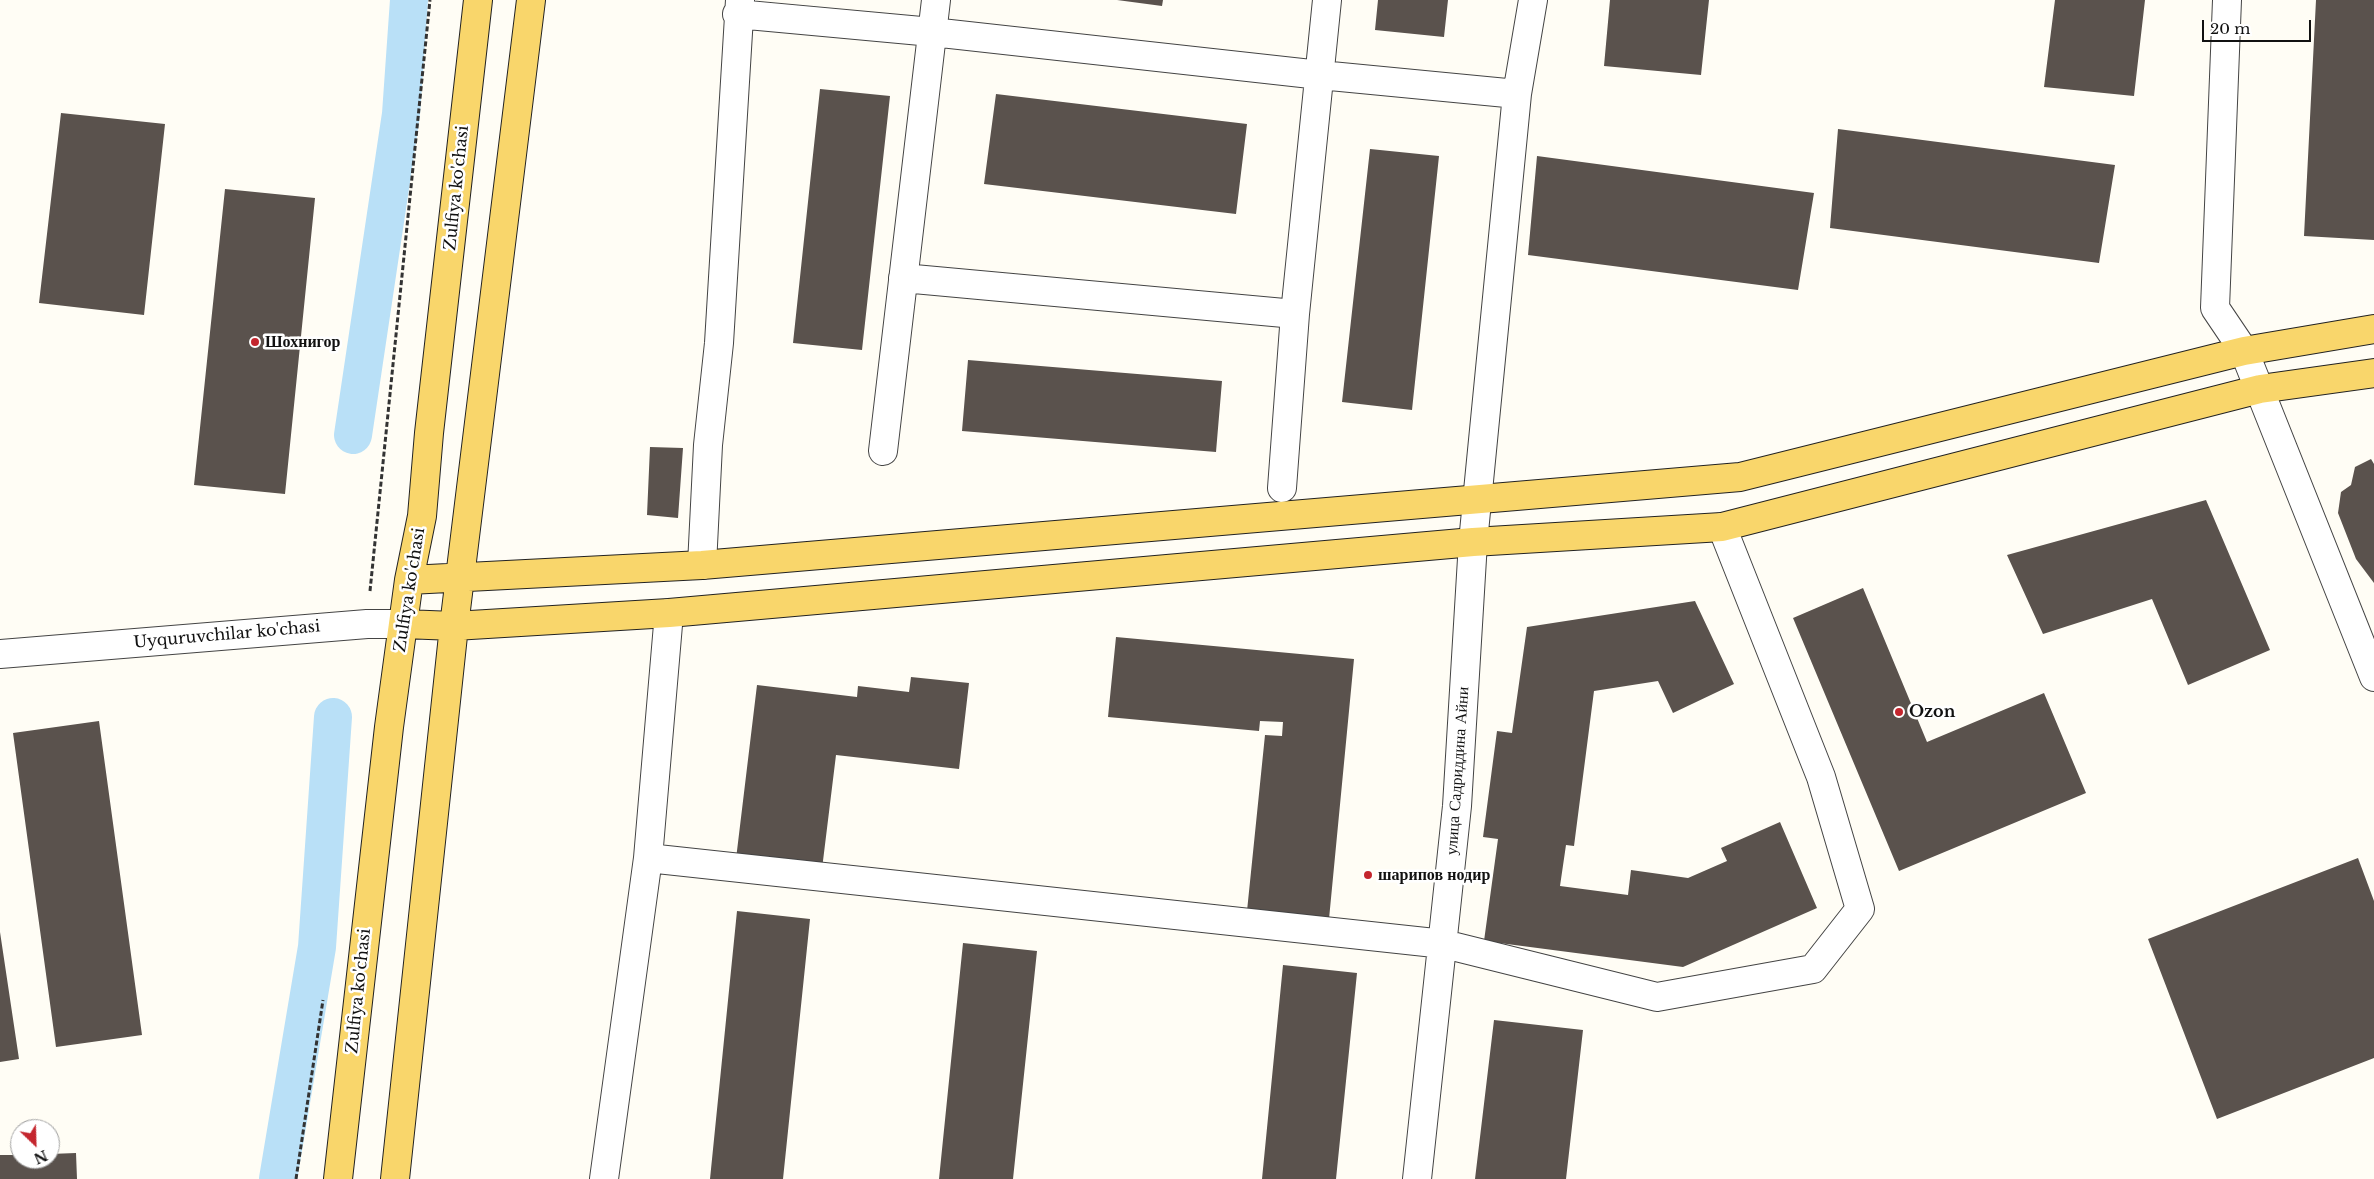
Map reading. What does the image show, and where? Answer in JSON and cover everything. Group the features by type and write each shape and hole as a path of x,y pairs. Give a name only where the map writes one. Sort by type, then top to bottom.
{"main road":[{"name":"Zulfiya ko'chasi","path":"338,1179 389,727 409,580 422,516 429,433 478,0"},
{"path":"395,1179 454,626 462,578 531,0"},
{"path":"409,580 702,565 1740,477 2244,351 2374,329"},
{"name":"Uyquruvchilar ko'chasi","path":"404,624 454,626 669,613 1473,542 1722,527 2260,389 2374,373"}],"street":[{"path":"883,450 936,0"},
{"path":"1282,488 1296,314 1327,0"},
{"name":"улица Садриддина Айни","path":"1417,1179 1444,944 1457,806 1473,542 1517,94 1533,0"},
{"path":"2227,0 2215,308 2244,351 2374,677"},
{"path":"702,565 708,445 719,343 738,7 932,32 1320,75 1517,94"},
{"path":"903,278 1296,314"},
{"path":"648,858 1444,944 1657,997 1813,969 1860,909 1820,777 1722,527"},
{"path":"604,1179 648,858 669,613"},
{"name":"Uyquruvchilar ko'chasi","path":"0,654 367,624 404,624"}],"building":[{"path":"1117,0 1163,0 1162,6"},
{"path":"1378,0 1448,0 1444,37 1375,30"},
{"path":"1610,0 1709,0 1701,75 1604,66"},
{"path":"2055,0 2145,0 2134,96 2044,87"},
{"path":"2316,0 2374,0 2374,240 2304,236"},
{"path":"820,89 890,96 862,350 793,343"},
{"path":"996,94 1247,124 1236,214 984,184"},
{"path":"61,113 165,124 144,315 39,303"},
{"path":"1838,129 2115,165 2099,263 1830,228"},
{"path":"1370,149 1439,156 1412,410 1342,402"},
{"path":"1537,156 1814,193 1798,290 1528,255"},
{"name":"Шохнигор","path":"225,189 315,198 285,494 194,485"},
{"path":"968,360 1222,381 1216,452 962,431"},
{"path":"650,447 683,448 678,518 647,515"},
{"path":"2371,459 2374,464 2374,583 2356,559 2338,513 2341,492 2351,485 2355,467"},
{"path":"2206,500 2270,650 2188,685 2152,599 2043,634 2007,555"},
{"path":"1863,588 1927,742 2044,693 2086,793 1899,871 1793,618"},
{"path":"1695,601 1734,684 1673,713 1658,681 1594,691 1574,846 1566,845 1560,886 1628,895 1631,870 1688,878 1727,861 1721,848 1780,822 1817,908 1683,967 1484,941 1498,839 1483,837 1497,731 1512,733 1527,627"},
{"path":"1116,637 1354,659 1329,919 1247,911 1265,735 1282,736 1283,722 1260,721 1259,731 1108,717"},
{"path":"911,677 969,683 959,769 836,755 822,869 736,859 757,685 857,697 858,686 909,692"},
{"path":"99,721 142,1035 56,1047 13,733"},
{"path":"2358,858 2374,901 2374,1058 2217,1119 2148,939"},
{"path":"737,911 810,919 783,1179 710,1179"},
{"path":"0,932 19,1059 0,1062"},
{"path":"963,943 1037,951 1013,1179 939,1179"},
{"path":"1283,965 1357,973 1336,1179 1262,1179"},
{"path":"1494,1020 1583,1030 1566,1179 1475,1179"},
{"path":"76,1153 77,1179 0,1179 0,1155 10,1155 10,1169 60,1169 60,1154"}],"waterway":[{"path":"353,435 401,114 409,0"},
{"path":"278,1179 317,947 333,717"}],"place":[{"name":"Шохнигор","path":"255,342"},
{"name":"Ozon","path":"1899,712"},
{"name":"шарипов нодир","path":"1368,875"}]}
